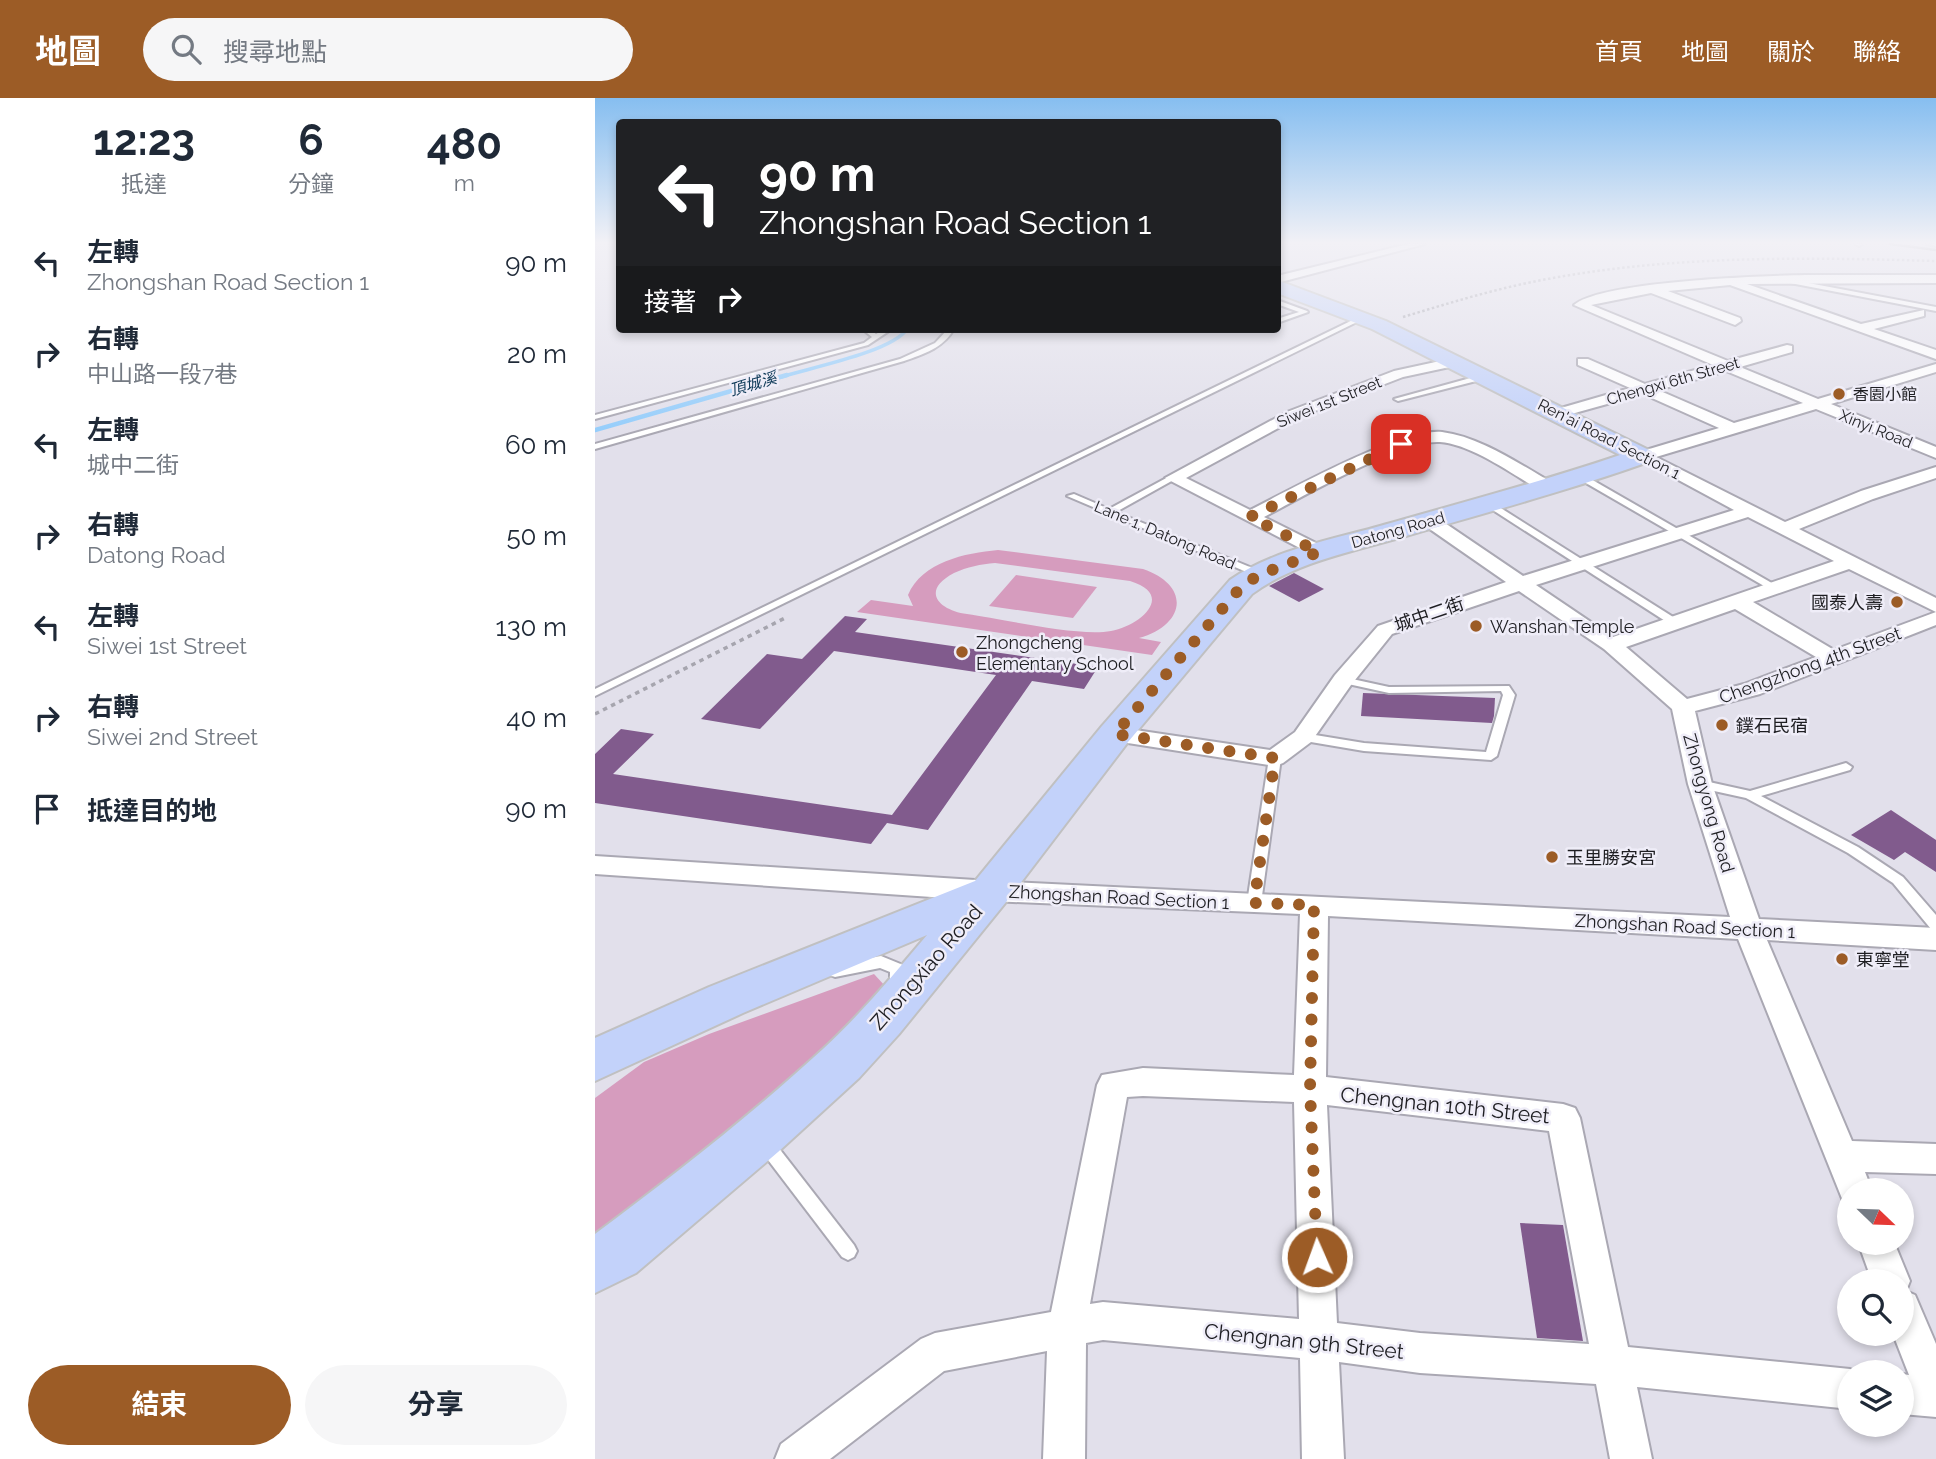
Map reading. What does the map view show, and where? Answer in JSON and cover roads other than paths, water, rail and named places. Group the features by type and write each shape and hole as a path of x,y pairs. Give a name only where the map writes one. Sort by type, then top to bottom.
{"main road":[{"name":"Ren'ai Road Section 1","path":"1338,308 1485,376 1642,456"},
{"name":"Datong Road","path":"991,891 1115,734 1241,587 1259,575 1319,552 1583,477 1642,456"},
{"name":"Zhongxiao Road","path":"595,1060 726,1000 991,891"},
{"name":"Zhongxiao Road","path":"595,1265 616,1253 806,1094 882,1020 991,891"}],"street":[{"name":"Xinyi Road","path":"1586,308 1723,367 1936,453"},
{"path":"1700,308 1735,321"},
{"path":"1804,308 1936,355"},
{"path":"1861,328 1920,313"},
{"name":"Chengxi 6th Street","path":"1559,413 1787,349"},
{"name":"Siwei 1st Street","path":"1173,478 1292,415 1399,374 1454,362"},
{"path":"1583,362 1736,430"},
{"name":"Datong Road","path":"1642,456 1936,368"},
{"path":"1250,517 1401,444 1438,437 1477,448 1547,487"},
{"name":"Ren'ai Road Section 1","path":"1642,456 1936,606"},
{"path":"1784,529 1867,495 1936,472"},
{"path":"1173,478 1319,552"},
{"name":"城中二街","path":"1275,758 1303,737 1343,680 1385,630 1429,612 1750,511"},
{"path":"1430,521 1611,645 1683,708"},
{"path":"1611,645 1851,562"},
{"path":"1738,602 1835,659"},
{"name":"Chengzhong 4th Street","path":"1683,708 1752,689 1936,618"},
{"name":"Zhongyong Road","path":"1683,708 1700,784 1748,928 1795,1050 1850,1178"},
{"path":"1115,734 1275,758"},
{"name":"Zhongshan Road Section 1","path":"595,865 991,891 1314,905 1936,939"},
{"path":"1314,905 1310,1089 1323,1459"},
{"name":"Chengnan 10th Street","path":"1067,1328 1112,1085 1143,1082 1310,1089 1563,1118 1612,1365"},
{"path":"1842,1156 1936,1159"},
{"name":"Chengnan 9th Street","path":"796,1459 935,1353 1103,1321 1320,1340 1420,1353 1612,1365 1837,1388"},
{"path":"1064,1459 1067,1328"},
{"path":"1914,1339 1936,1395 1914,1394"},
{"path":"1612,1365 1631,1459"}],"lane":[{"path":"1281,320 1305,312 1295,308"},
{"path":"595,692 1363,317"},
{"path":"870,333 877,338"},
{"path":"595,416 866,344 884,333"},
{"path":"595,447 902,360 928,349 949,333"},
{"path":"1398,399 1485,376"},
{"path":"1583,477 1774,588"},
{"name":"Siwei 1st Street","path":"1109,512 1173,478"},
{"name":"Lane 1, Datong Road","path":"1071,496 1259,575"},
{"path":"1487,503 1677,624"},
{"path":"1303,737 1364,747 1491,757 1509,695 1505,688 1389,690 1343,680"},
{"path":"1254,903 1275,758"},
{"path":"1749,795 1846,767"},
{"path":"1700,784 1749,795 1853,850 1898,880 1936,925"},
{"path":"726,1000 842,969 881,962 898,969 899,979 889,995 806,1094"},
{"path":"759,1136 848,1251"}],"waterway":[{"name":"頂城溪","path":"781,377 868,352 902,333"},
{"name":"頂城溪","path":"595,430 787,375"}],"place":[{"name":"香園小館","path":"1839,394"},
{"name":"國泰人壽","path":"1897,602"},
{"name":"Wanshan Temple","path":"1476,626"},
{"name":"Zhongcheng Elementary School","path":"962,652"},
{"name":"鏷石民宿","path":"1722,725"},
{"name":"玉里勝安宮","path":"1552,857"},
{"name":"東寧堂","path":"1842,959"}]}
